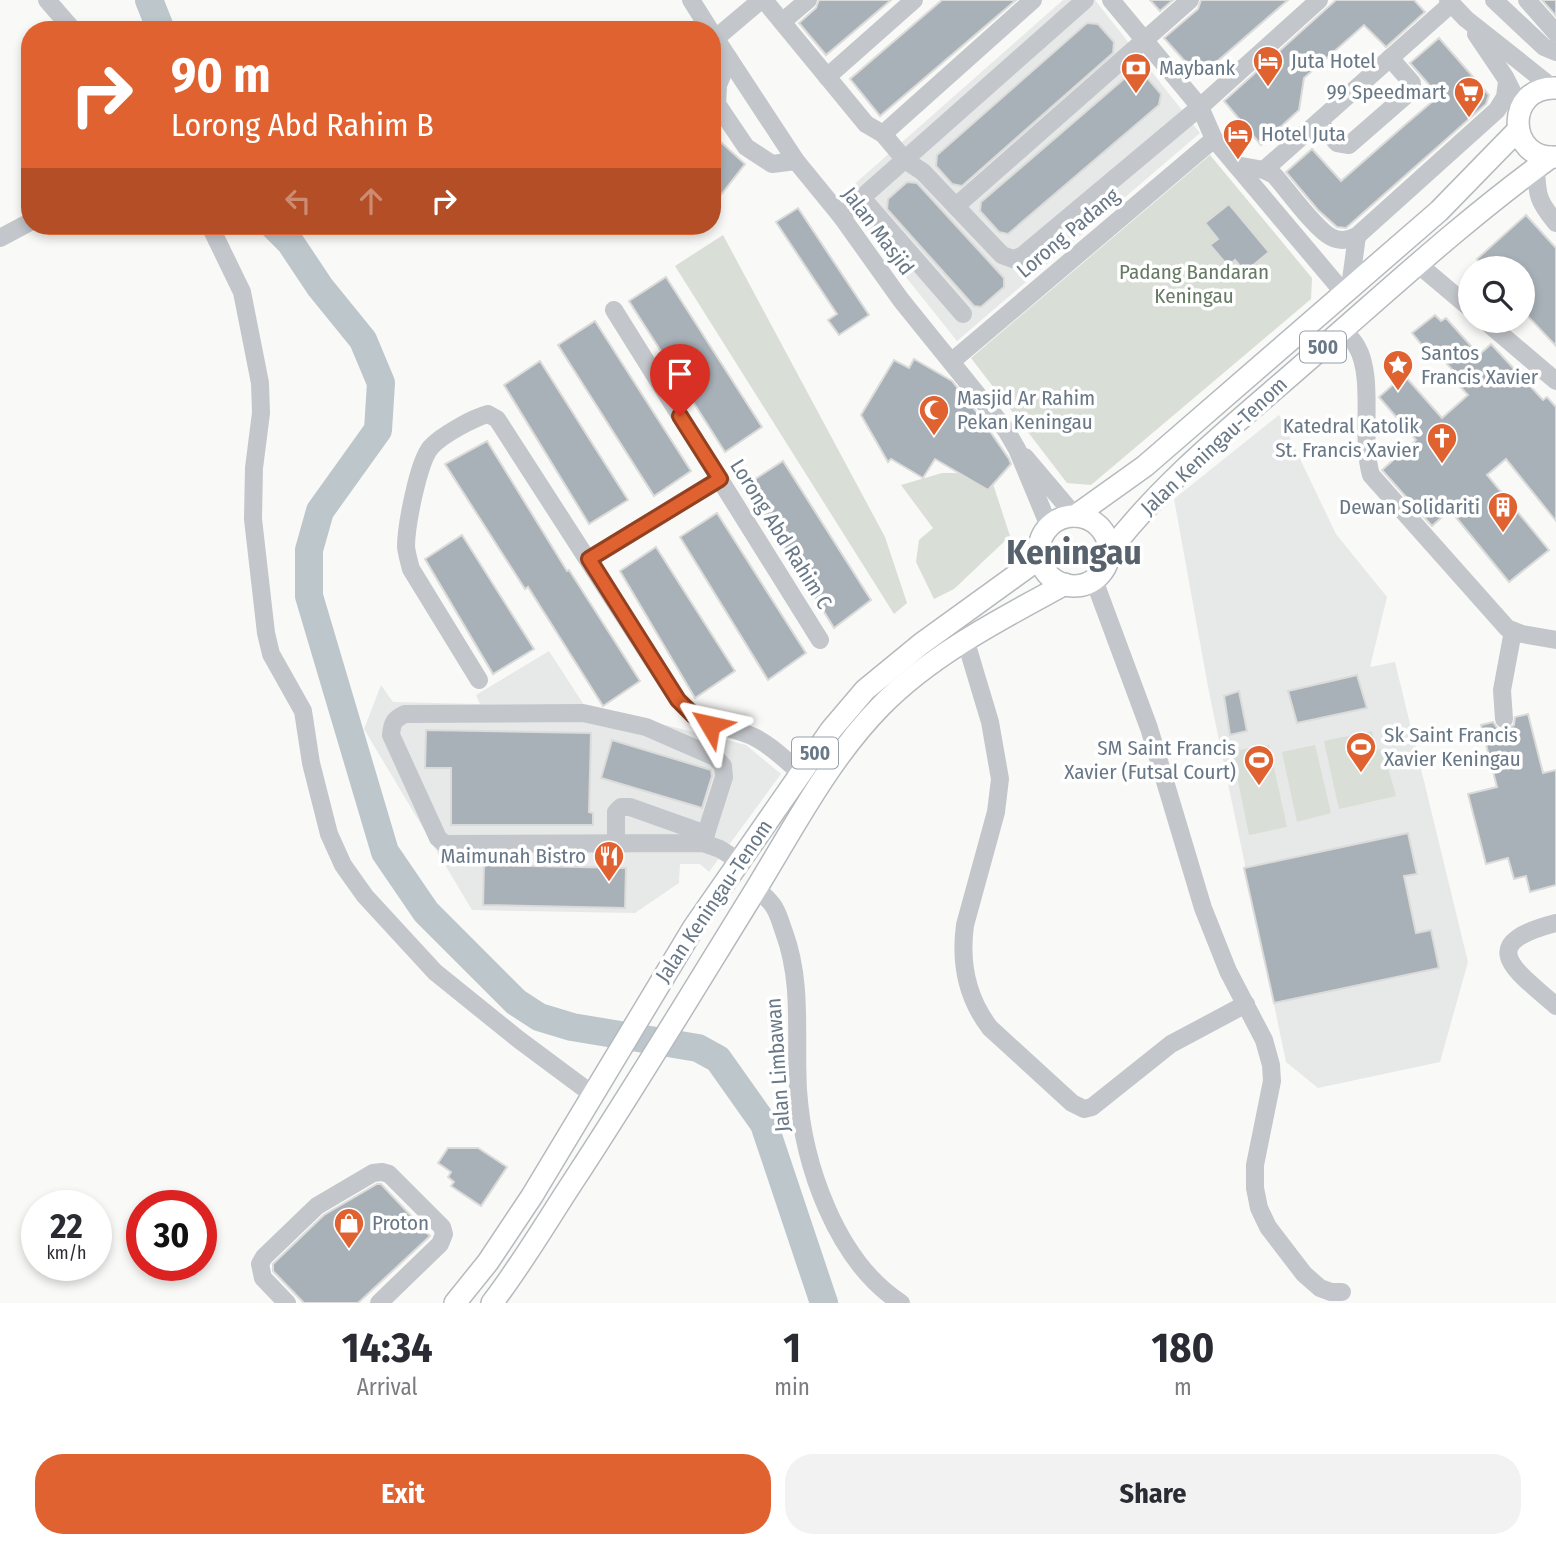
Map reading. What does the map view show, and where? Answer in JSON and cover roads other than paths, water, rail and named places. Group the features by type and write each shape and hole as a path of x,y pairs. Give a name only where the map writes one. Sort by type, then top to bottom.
{"main road":[{"name":"500","path":"1519,119 1535,93 1554,88"},
{"path":"1519,119 1522,140 1548,161"},
{"name":"Jalan Keningau-Tenom","path":"1075,516 1145,466 1439,211 1519,119"},
{"name":"Jalan Keningau-Tenom","path":"1110,552 1132,523 1177,476 1460,228 1548,161"},
{"name":"500","path":"1049,526 1065,517 1075,516"},
{"path":"1075,516 1086,518 1103,531 1110,552"},
{"path":"1049,526 1041,541 1040,558 1049,574 1065,584"},
{"name":"500","path":"1065,584 1075,585 1094,580 1102,572 1110,552"},
{"name":"Jalan Keningau-Tenom","path":"455,1303 492,1256 532,1196 694,927 831,730 865,690 921,644 1040,558"},
{"name":"Jalan Keningau-Tenom","path":"492,1303 651,1062 823,779 855,734 905,683 938,658 1065,584"},
{"path":"506,1303 516,1269"}],"street":[{"path":"47,0 65,21"},
{"name":"Jalan Masjid","path":"691,0 705,21"},
{"path":"721,28 762,0 866,124 883,134 905,160 923,172 1002,256 1013,259 1022,256 1200,107 1319,0"},
{"path":"782,22 808,0"},
{"path":"827,77 914,0"},
{"path":"883,134 1033,0"},
{"path":"841,216 1085,0"},
{"path":"1111,0 1200,107 1214,139 1346,290"},
{"path":"956,206 1190,0"},
{"path":"1494,0 1544,47 1556,52"},
{"path":"1527,0 1556,33"},
{"path":"1264,170 1390,58 1449,1 1466,19 1554,88"},
{"path":"1466,19 1507,82 1519,119"},
{"name":"Jalan Masjid","path":"721,46 796,161 841,216 901,300 1006,430 1017,449"},
{"path":"1318,122 1337,143 1349,145 1411,91 1412,83 1390,58"},
{"path":"721,78 729,59"},
{"path":"1236,165 1264,170 1274,175 1325,233 1338,240 1348,240 1357,236 1497,110 1505,97 1507,82"},
{"path":"721,113 746,147 772,164 796,161"},
{"name":"Lorong Padang","path":"951,362 1214,139"},
{"path":"1548,161 1536,193 1556,223"},
{"path":"862,198 963,313"},
{"path":"0,238 21,227"},
{"path":"214,235 242,292 260,383 261,413 254,468 253,519 266,633 271,654 303,711 329,834 343,865 365,897 435,972 592,1094"},
{"path":"1346,290 1357,236"},
{"path":"1419,265 1458,298"},
{"name":"Lorong Abd Rahim C","path":"614,310 820,640"},
{"path":"1344,330 1357,346 1364,369 1366,458 1371,475 1497,618 1513,631 1556,640"},
{"path":"1499,333 1556,381"},
{"path":"479,680 411,569 406,550 407,528 423,460 432,446 476,417 488,414 498,419 678,700 693,715 710,725 752,736 801,773"},
{"path":"1017,449 1075,516"},
{"path":"1017,449 1049,526"},
{"path":"589,559 720,479"},
{"path":"1094,580 1149,728 1203,908 1228,971 1264,1040 1272,1065 1272,1081 1255,1165 1255,1188 1259,1208 1268,1227 1304,1274 1320,1288 1342,1292"},
{"path":"1504,719 1502,690 1513,631"},
{"path":"966,642 990,722 1000,779 996,812 962,943 967,982 981,1016 990,1028 1072,1102 1084,1109 1092,1108 1106,1098 1171,1044 1246,1004"},
{"path":"672,738 685,708"},
{"path":"583,713 646,727 715,757 723,766 724,777 705,839 617,844 445,844 438,838 391,735 392,724 396,718 405,714 583,713"},
{"path":"617,844 616,812 621,807 630,807 705,839 739,861"},
{"name":"Jalan Limbawan","path":"757,888 774,906 790,949 798,998 799,1091 807,1147 827,1211 872,1280 901,1303"},
{"path":"1556,923 1520,935 1511,942 1508,949 1508,956 1516,971 1556,1006"},
{"path":"288,1303 263,1278 260,1264 264,1257 317,1206 373,1173 382,1171 390,1174 442,1227 444,1234 440,1244 379,1303"}],"waterway":[{"path":"149,0 157,21"},
{"path":"283,235 363,340 381,383 378,430 320,511 309,550 309,596 385,852 426,912 516,1002 539,1017 572,1027 698,1048 718,1059 764,1124 824,1303"}],"place":[{"name":"Juta Hotel","path":"1268,88"},
{"name":"Maybank","path":"1136,95"},
{"name":"99 Speedmart","path":"1469,119"},
{"name":"Hotel Juta","path":"1238,161"},
{"name":"Santos Francis Xavier","path":"1398,392"},
{"name":"Masjid Ar Rahim Pekan Keningau","path":"934,437"},
{"name":"Katedral Katolik St. Francis Xavier","path":"1442,465"},
{"name":"Dewan Solidariti","path":"1503,534"},
{"name":"Sk Saint Francis Xavier Keningau","path":"1361,774"},
{"name":"SM Saint Francis Xavier (Futsal Court)","path":"1259,787"},
{"name":"Maimunah Bistro","path":"609,883"},
{"name":"Proton","path":"349,1250"}],"district":[{"name":"Keningau","path":"1074,552"}],"park label":[{"name":"Padang Bandaran Keningau","path":"1194,284"}]}
